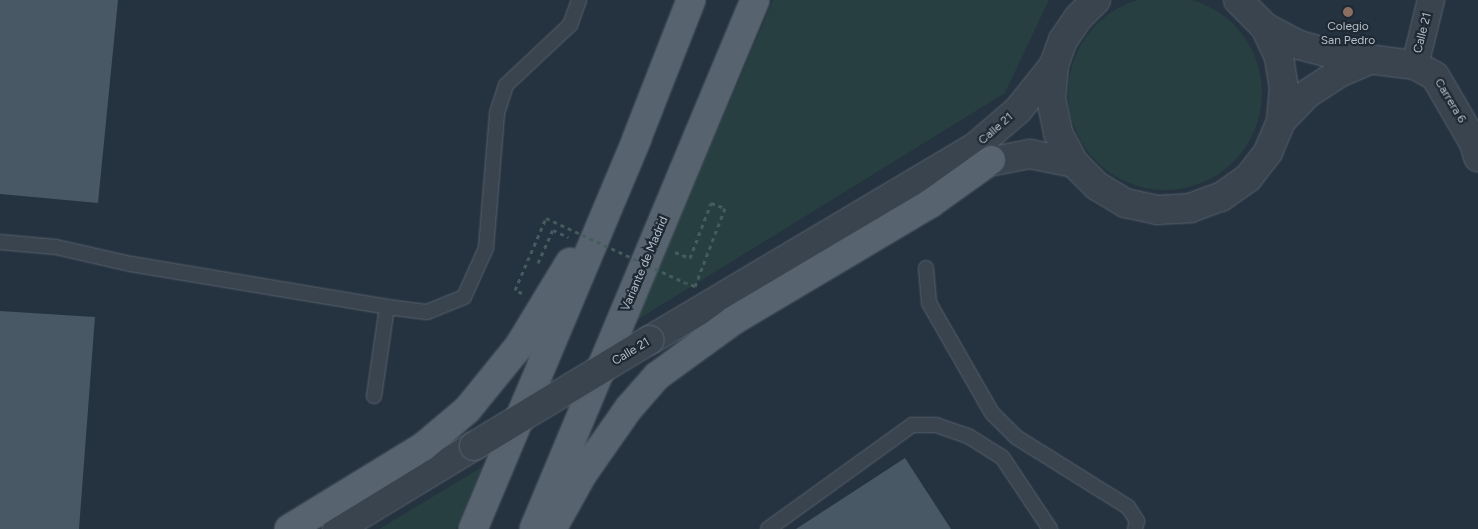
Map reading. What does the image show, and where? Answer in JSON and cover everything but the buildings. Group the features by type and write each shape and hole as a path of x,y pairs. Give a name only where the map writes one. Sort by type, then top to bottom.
{"main road":[{"path":"473,529 637,138 691,0"},
{"name":"Variante de Madrid","path":"534,529 755,0"},
{"path":"289,529 423,447 466,410 519,346 580,242 637,138"},
{"path":"552,529 582,475 629,408 657,376 734,320 931,203 991,160"}],"street":[{"path":"1096,0 1078,18 1063,40 1054,65 1051,99 1058,133 1074,163 1097,186 1125,203 1157,210 1190,208 1221,197 1248,178 1268,152 1281,121 1284,89 1279,57 1264,27 1238,0"},
{"name":"Calle 21","path":"1415,65 1431,0"},
{"name":"Carrera 6","path":"1264,27 1317,50 1415,65 1436,76 1474,143 1478,157"},
{"path":"1281,121 1323,84 1374,58"},
{"name":"Calle 21","path":"337,529 975,147 1018,110 1054,65"},
{"name":"Calle 21","path":"925,176 991,160 1030,154 1074,163"}],"lane":[{"path":"0,242 56,247 131,264 427,312 464,297 486,248 497,112 506,85 570,25 579,0"},
{"path":"926,268 929,303 992,413 1016,437 1128,507 1137,521 1135,529"},
{"path":"374,396 387,307"},
{"path":"768,529 912,425 936,425 968,436 1002,457 1050,529"},
{"path":"1002,457 1016,437"}],"path":[{"path":"528,286 524,294 515,290 546,218 695,286 725,208 712,203 690,258 653,244"},
{"path":"535,270 553,230 580,242"}],"green space":[{"path":"1165,-4 1184,-2 1202,3 1219,12 1234,24 1246,39 1255,56 1260,74 1262,93 1260,112 1255,130 1246,147 1234,162 1219,174 1202,183 1184,188 1165,190 1146,188 1128,183 1111,174 1096,162 1084,147 1075,130 1070,112 1068,93 1070,74 1075,56 1084,39 1096,24 1111,12 1128,3 1146,-2"},
{"path":"773,0 1049,0 1005,93 637,320"},
{"path":"482,467 456,529 379,529"}],"place":[{"name":"Colegio San Pedro","path":"1348,12"}]}
